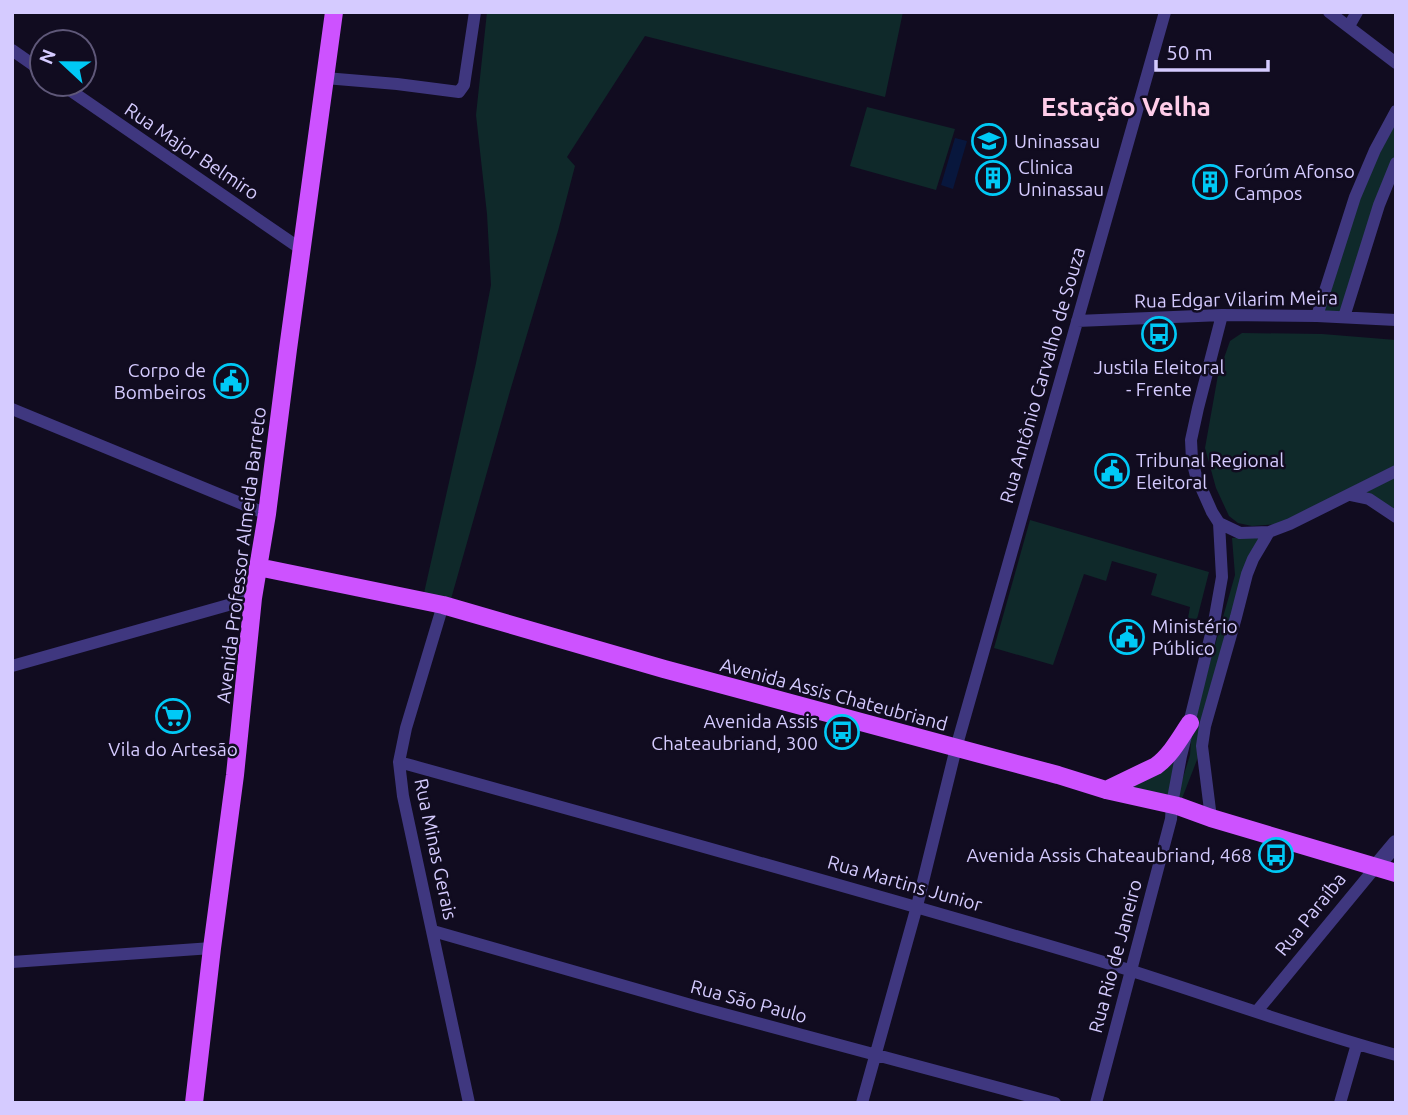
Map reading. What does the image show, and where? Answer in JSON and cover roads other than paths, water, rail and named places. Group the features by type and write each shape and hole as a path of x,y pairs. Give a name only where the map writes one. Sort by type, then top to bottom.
{"main road":[{"name":"Avenida Professor Almeida Barreto","path":"194,1103 235,775 253,598 267,514 334,12"},
{"name":"Avenida Assis Chateubriand","path":"258,567 443,605 664,669 1058,775 1171,812 1211,818 1396,873"},
{"path":"1106,790 1156,766 1179,741 1190,723"}],"street":[{"path":"325,78 459,92 464,85 475,12"},
{"name":"Rua Antônio Carvalho de Souza","path":"862,1103 956,748 1165,12"},
{"path":"1329,12 1396,63"},
{"path":"1349,26 1357,12"},
{"path":"12,50 28,61"},
{"name":"Rua Major Belmiro","path":"81,98 301,249"},
{"path":"1317,316 1355,197 1375,150 1396,111"},
{"path":"1344,317 1377,212 1396,163"},
{"path":"1222,316 1191,440 1196,475 1219,523 1240,533 1269,533 1396,471"},
{"name":"Rua Edgar Vilarim Meira","path":"1076,321 1222,316 1317,316 1396,320"},
{"path":"12,410 267,514"},
{"path":"1350,495 1369,499 1396,517"},
{"name":"Rua Rio de Janeiro","path":"1096,1103 1132,971 1214,622 1222,577 1219,523"},
{"path":"1211,818 1202,746 1205,726 1247,574 1269,533"},
{"path":"12,666 253,598"},
{"name":"Rua Minas Gerais","path":"443,605 406,728 399,762 403,796 469,1103"},
{"name":"Rua Martins Junior","path":"399,762 916,906 1396,1055"},
{"name":"Rua Paraíba","path":"1257,1011 1396,843"},
{"name":"Rua São Paulo","path":"433,931 698,1007 1055,1103"},
{"path":"12,962 212,948"},
{"path":"1340,1103 1357,1044"}],"water":[{"path":"955,138 967,141 953,189 941,185"}],"place":[{"name":"Uninassau","path":"989,141"},
{"name":"Clinica Uninassau","path":"993,178"},
{"name":"Forúm Afonso Campos","path":"1210,182"},
{"name":"Justila Eleitoral - Frente","path":"1159,334"},
{"name":"Corpo de Bombeiros","path":"231,381"},
{"name":"Tribunal Regional Eleitoral","path":"1112,471"},
{"name":"Ministério Público","path":"1127,637"},
{"name":"Vila do Artesão","path":"173,716"},
{"name":"Avenida Assis Chateaubriand, 300","path":"842,732"},
{"name":"Avenida Assis Chateaubriand, 468","path":"1276,855"}],"district":[{"name":"Estação Velha","path":"1126,107"}]}
